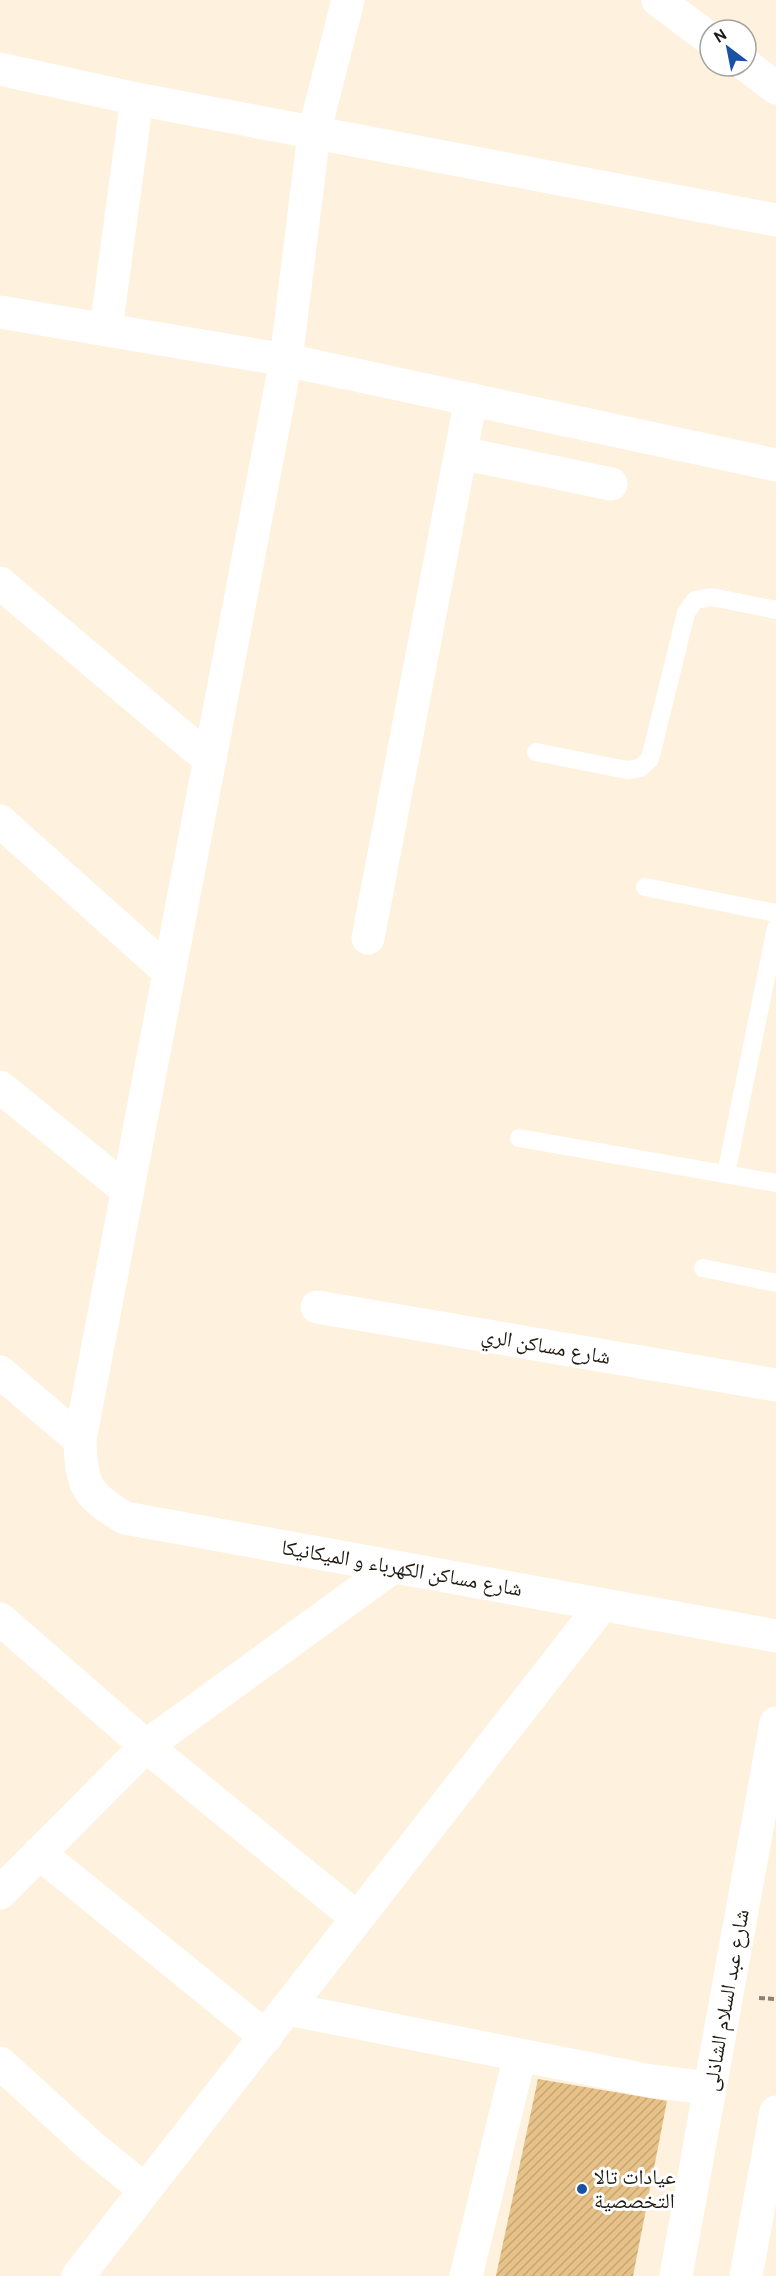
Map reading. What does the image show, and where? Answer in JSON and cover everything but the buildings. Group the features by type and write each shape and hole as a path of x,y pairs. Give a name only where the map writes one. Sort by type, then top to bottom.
{"street":[{"name":"شارع مساكن الكهرباء و الميكانيكا","path":"348,0 314,133 286,360 80,1440 81,1473 97,1502 125,1518 776,1636"},
{"path":"658,0 698,30"},
{"path":"0,69 136,99 776,220"},
{"path":"758,75 776,88"},
{"path":"106,328 136,99"},
{"path":"0,312 286,360 776,465"},
{"path":"368,938 471,399"},
{"path":"460,453 611,484"},
{"path":"0,583 210,760"},
{"path":"0,821 170,972"},
{"path":"0,1087 128,1191"},
{"name":"شارع مساكن الري","path":"317,1307 776,1385"},
{"path":"0,1372 80,1440"},
{"path":"3,1883 39,1853 146,1746 393,1567"},
{"path":"78,2276 602,1605"},
{"path":"0,1619 146,1746 357,1918"},
{"name":"شارع عبد السلام الشاذلى","path":"676,2276 776,1723"},
{"path":"39,1853 266,2037"},
{"path":"288,2009 651,2080 710,2088"},
{"path":"466,2276 520,2055"},
{"path":"0,2063 92,2147 145,2190"},
{"path":"746,2276 776,2112"}],"lane":[{"path":"536,752 627,770 640,768 650,759 686,613 695,600 712,597 776,610"},
{"path":"645,887 776,913"},
{"path":"726,1174 776,928"},
{"path":"519,1138 776,1183"},
{"path":"703,1268 776,1282"}],"place":[{"name":"عيادات تالا التخصصية","path":"582,2189"}]}
